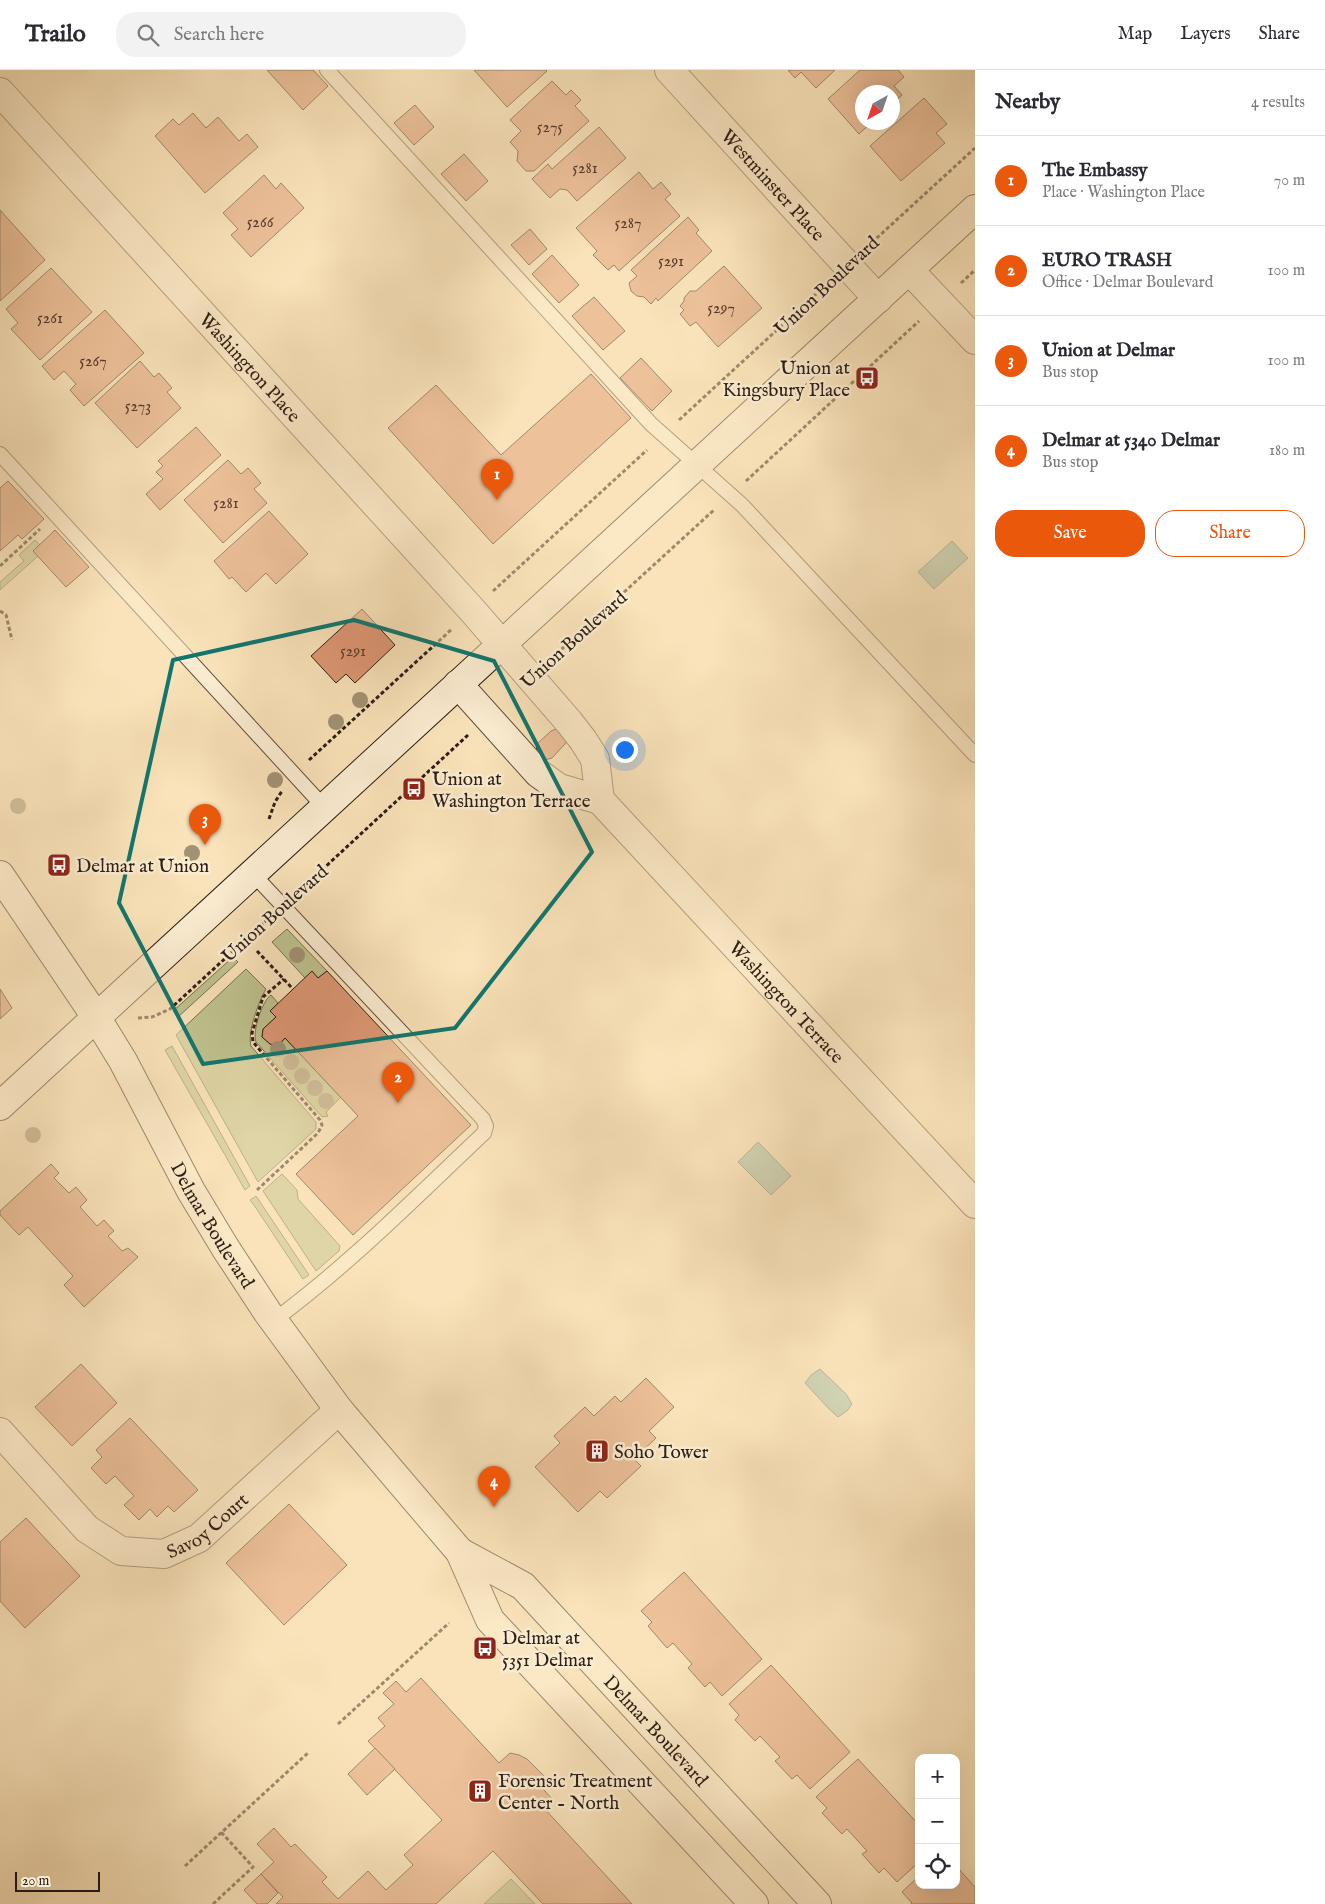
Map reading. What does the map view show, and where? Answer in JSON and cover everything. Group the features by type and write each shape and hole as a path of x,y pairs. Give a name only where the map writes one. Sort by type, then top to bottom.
{"main road":[{"name":"Westminster Place","path":"669,70 878,298"},
{"name":"Washington Place","path":"0,92 472,610 578,734 595,759 600,800"},
{"path":"0,1106 975,209"},
{"path":"909,270 975,340"},
{"path":"458,684 538,773 559,788 600,800"},
{"name":"Washington Terrace","path":"600,800 975,1204"},
{"name":"Delmar Boulevard","path":"0,875 96,1017 123,1061 191,1191 272,1321 339,1410 460,1552 490,1620 754,1904"},
{"name":"Savoy Court","path":"0,1432 87,1530 121,1551 164,1554 199,1538 339,1410"},
{"name":"Delmar Boulevard","path":"460,1552 523,1586 817,1904"}],"lane":[{"path":"327,70 663,435 731,495 975,755"},
{"path":"0,454 324,806"},
{"path":"252,873 483,1119 486,1126 484,1133 349,1260 306,1296 272,1321"}],"path":[{"name":"Union Boulevard","path":"269,820 275,802 286,783 295,774 975,148"},
{"name":"Union Boulevard","path":"530,678 975,270"},
{"path":"0,566 41,528 38,524"},
{"path":"0,611 6,615 12,640"},
{"name":"Union Boulevard","path":"170,1008 488,717"},
{"path":"258,951 293,989"},
{"path":"257,1190 318,1133 322,1125 320,1120 253,1042 252,1033 264,997 284,979"},
{"path":"338,1724 449,1623"},
{"path":"185,1866 309,1752"},
{"path":"213,1904 253,1867 221,1832"}],"highlighted area":[{"path":"354,620 494,661 592,852 455,1028 203,1064 119,903 173,660"}],"green space":[{"path":"35,540 40,545 38,556 0,590 0,582 24,561 19,555"},
{"path":"287,929 327,971 318,978 312,972 305,978 272,942"},
{"path":"233,957 238,962 178,1017 173,1011"},
{"path":"246,969 266,989 252,1025 251,1046 316,1122 316,1129 258,1182 176,1035"},
{"path":"271,995 278,1003 270,1011 276,1017 263,1029 262,1037 270,1044 278,1046 285,1038 341,1097 326,1112 328,1116 322,1117 256,1042 255,1031 259,1017 264,1003"},
{"path":"172,1046 250,1186 245,1190 165,1050"},
{"path":"282,1174 297,1190 298,1199 340,1246 339,1251 316,1271 263,1191"},
{"path":"256,1196 309,1275 303,1279 250,1200"},
{"path":"511,1879 535,1904 484,1904"}],"shaded area":[{"path":"952,541 968,558 934,589 918,572"},
{"path":"758,1142 791,1176 771,1195 738,1162"},
{"path":"820,1369 846,1394 852,1404 847,1411 838,1417 805,1383 811,1375"}],"building":[{"path":"267,70 313,70 328,86 303,110"},
{"path":"474,70 546,70 547,71 507,107"},
{"path":"788,70 835,70 816,88 801,72 795,78"},
{"path":"860,70 898,70 904,77 895,85 855,85 855,129 828,99"},
{"path":"552,81 566,95 571,90 581,100 575,106 589,121 534,171 526,171 517,161 518,151 510,142 521,131 510,120"},
{"path":"924,98 947,124 936,133 945,143 901,181 870,146 888,130 900,130 900,119"},
{"path":"415,105 434,127 414,145 394,123"},
{"path":"193,113 206,128 218,117 239,141 247,134 258,147 205,193 155,136 173,119 179,125"},
{"path":"599,127 626,158 577,201 567,190 560,189 550,198 532,179 548,164 552,169"},
{"path":"855,130 863,130 859,134"},
{"path":"464,154 488,181 466,201 441,174"},
{"path":"639,172 653,189 661,182 671,194 665,199 680,216 619,271 614,265 608,270 593,255 597,251 576,228"},
{"path":"264,175 276,189 281,183 304,208 251,257 231,235 238,229 223,213"},
{"path":"0,210 45,260 0,301"},
{"path":"688,217 699,230 696,233 712,251 658,301 656,298 651,304 644,297 637,296 631,291 629,283 637,276 631,270"},
{"path":"530,229 547,249 529,265 511,245"},
{"path":"552,255 579,285 559,303 532,274"},
{"path":"724,266 762,308 718,347 696,322 690,326 680,314 684,310 680,306 690,291 696,291"},
{"path":"51,268 92,312 40,360 11,329 18,323 6,309"},
{"path":"594,297 625,331 603,350 572,316"},
{"path":"105,310 144,353 84,406 70,390 76,384 64,371 54,380 42,366"},
{"path":"641,358 672,391 652,411 620,378"},
{"path":"140,361 154,377 159,373 172,388 167,392 181,408 137,448 95,403"},
{"path":"591,374 631,418 493,544 388,428 436,385 501,455"},
{"path":"196,427 221,455 160,510 146,494 163,479 156,472 163,466 158,461"},
{"path":"228,460 241,474 248,468 261,483 254,489 267,503 223,543 184,500"},
{"path":"8,481 44,519 22,539 18,535 0,551 0,488"},
{"path":"269,511 308,554 276,584 266,573 246,592 232,577 229,579 214,561"},
{"path":"55,530 89,567 66,587 33,551"},
{"path":"362,609 395,645 355,683 346,674 336,683 311,656"},
{"path":"556,729 562,732 567,741 552,758 545,760 536,752 537,744 551,731"},
{"path":"312,971 318,978 327,971 471,1125 353,1235 296,1174 358,1116 285,1038 278,1046 270,1044 262,1037 263,1029 276,1017 270,1011"},
{"path":"0,989 12,1008 0,1019"},
{"path":"51,1164 59,1173 54,1178 69,1193 76,1187 87,1200 80,1207 97,1226 104,1220 114,1231 108,1236 122,1251 128,1248 138,1257 84,1307 64,1285 73,1276 28,1227 19,1235 0,1215 0,1211"},
{"path":"81,1364 117,1403 72,1446 35,1407"},
{"name":"Soho Tower","path":"646,1378 674,1407 649,1431 656,1438 634,1459 641,1466 607,1498 600,1491 578,1512 535,1467 560,1443 554,1436 585,1407 594,1416 615,1396 621,1402"},
{"path":"130,1418 198,1490 174,1512 168,1506 157,1517 150,1509 139,1520 124,1505 134,1496 115,1476 106,1484 91,1468 102,1457 96,1450"},
{"path":"289,1504 347,1565 284,1625 226,1563"},
{"path":"26,1518 80,1576 25,1628 0,1601 0,1542"},
{"path":"684,1572 762,1659 722,1696 710,1682 705,1687 688,1668 692,1664 673,1643 667,1648 648,1626 652,1622 641,1611"},
{"path":"771,1665 850,1752 810,1789 797,1775 792,1779 775,1761 780,1757 760,1736 755,1741 735,1720 739,1715 729,1704"},
{"name":"Forensic Treatment Center - North","path":"421,1678 499,1763 510,1753 519,1755 527,1759 544,1776 538,1783 552,1799 543,1807 632,1904 543,1904 493,1851 436,1904 276,1904 283,1897 261,1874 274,1862 257,1844 274,1828 291,1847 295,1844 327,1877 322,1882 338,1899 368,1871 386,1890 413,1865 404,1855 442,1820 368,1741 385,1726 378,1718 394,1704 383,1693 396,1681 406,1692"},
{"path":"375,1748 395,1769 367,1795 348,1774"},
{"path":"858,1759 915,1821 915,1866 897,1882 884,1868 879,1873 862,1854 867,1851 847,1829 842,1834 822,1813 827,1808 816,1797"},
{"path":"960,1870 975,1887 975,1904 911,1904 902,1892 915,1880 915,1889 960,1889"},
{"path":"261,1874 278,1893 267,1904 257,1904 244,1890"}],"place":[{"name":"Union at Kingsbury Place","path":"867,378"},
{"name":"The Embassy","path":"497,500"},
{"name":"Union at Washington Terrace","path":"414,789"},
{"name":"Union at Delmar","path":"205,845"},
{"name":"Delmar at Union","path":"59,865"},
{"name":"EURO TRASH","path":"398,1103"},
{"name":"Soho Tower","path":"597,1451"},
{"name":"Delmar at 5340 Delmar","path":"494,1507"},
{"name":"Delmar at 5351 Delmar","path":"485,1648"},
{"name":"Forensic Treatment Center - North","path":"480,1791"}]}
